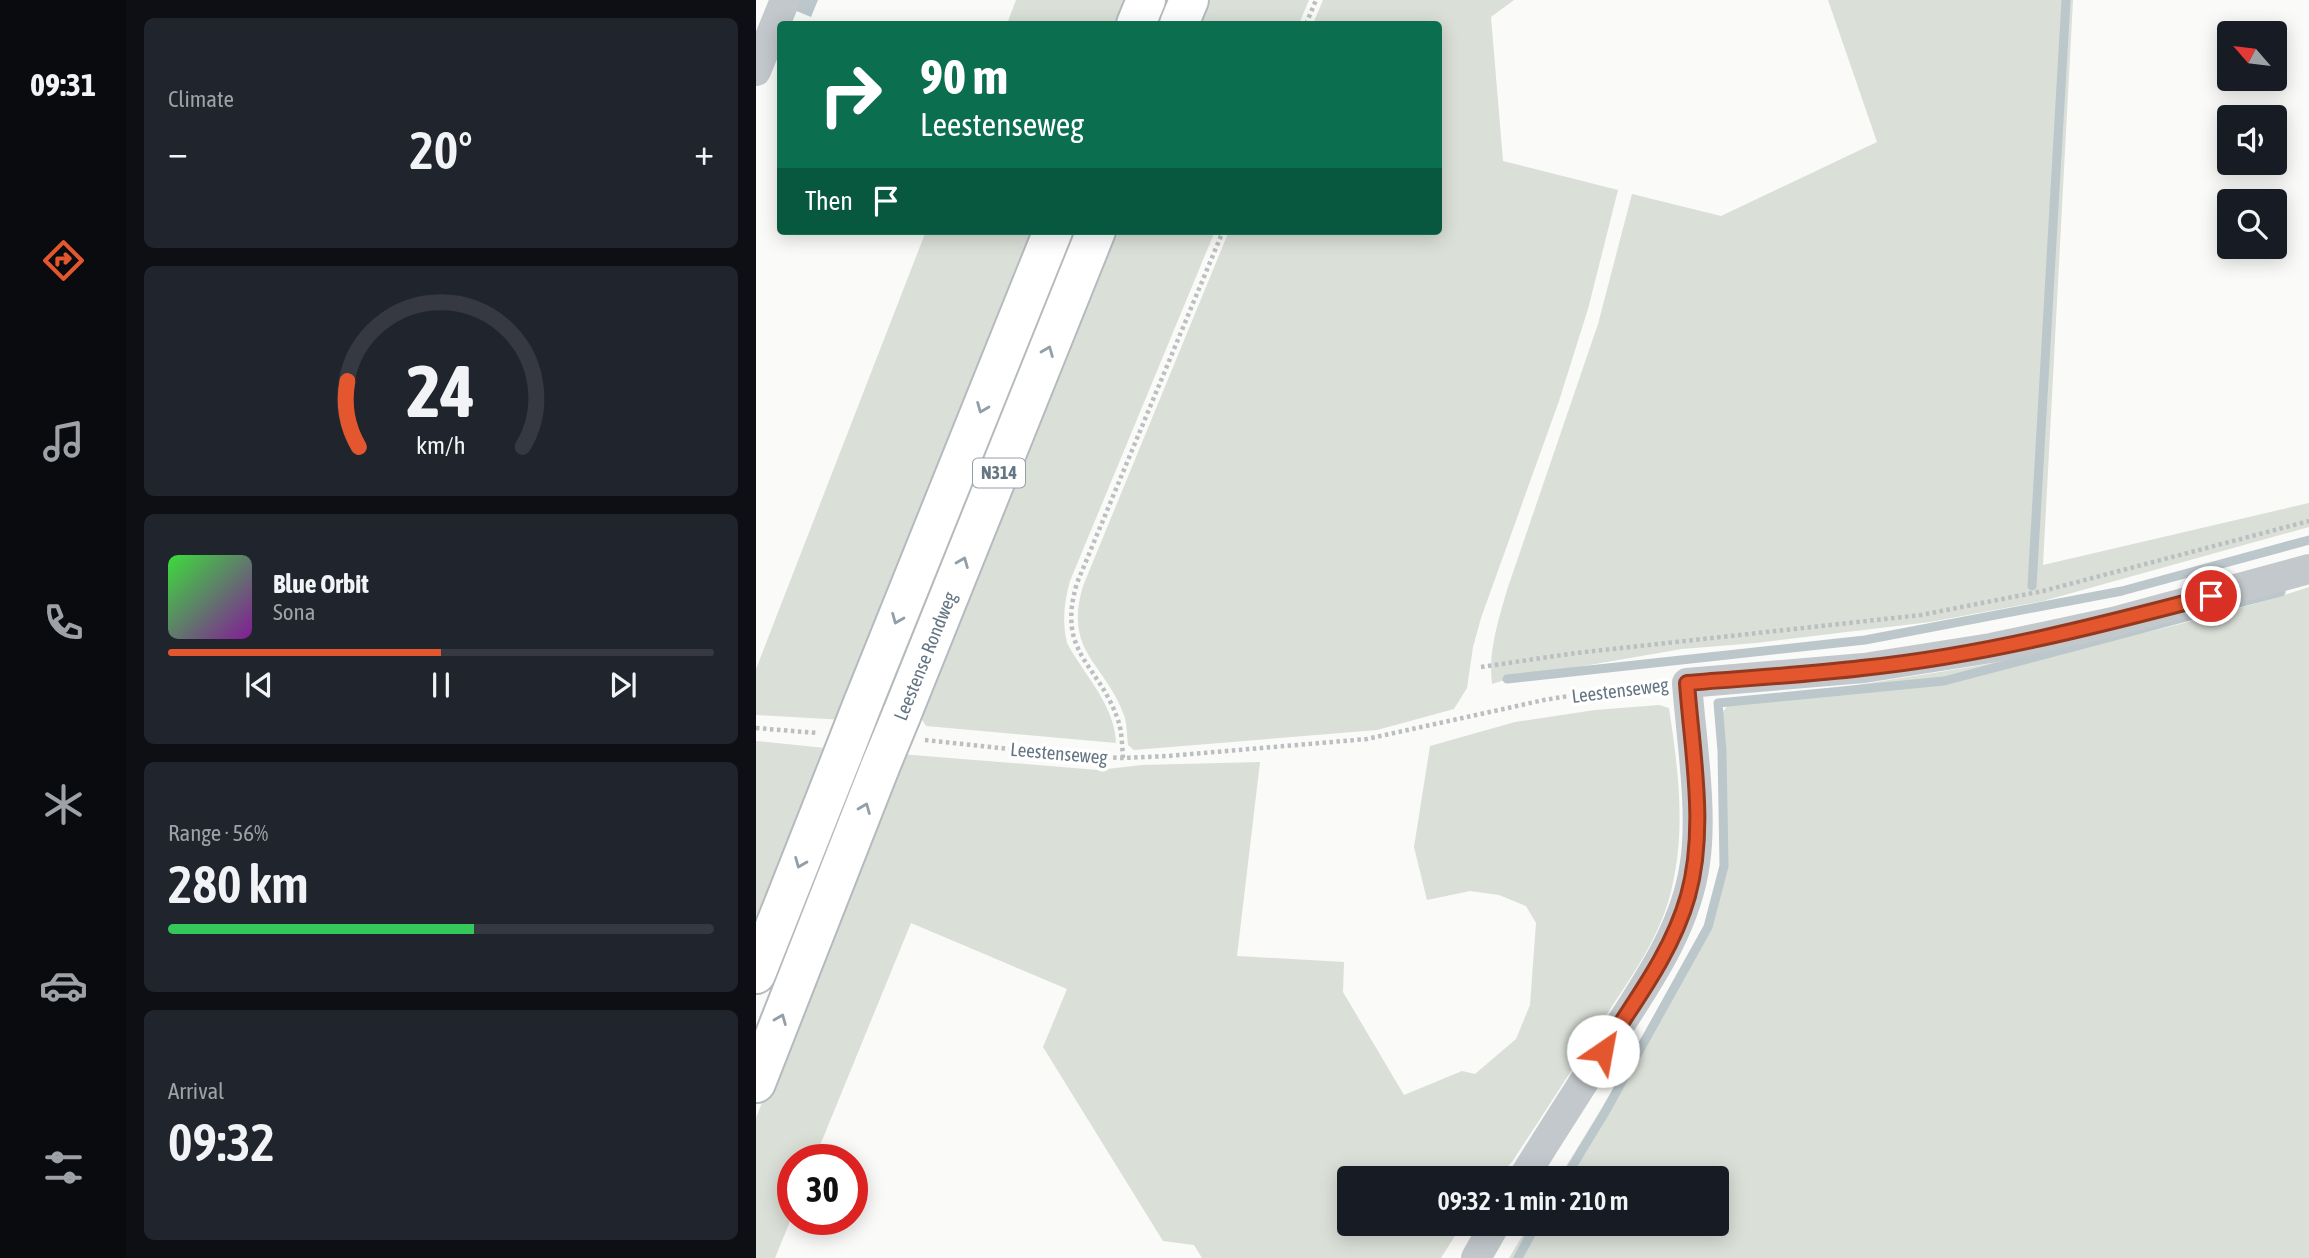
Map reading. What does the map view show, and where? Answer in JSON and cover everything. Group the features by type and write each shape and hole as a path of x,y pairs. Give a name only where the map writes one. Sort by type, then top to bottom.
{"main road":[{"path":"1137,21 1146,0"},
{"path":"1180,21 1189,0"},
{"name":"Leestense Rondweg","path":"756,974 830,744 863,703 1051,235"},
{"name":"Leestense Rondweg","path":"756,1083 880,767 913,728 1095,235"}],"street":[{"path":"756,71 785,0"},
{"name":"Leestenseweg","path":"1687,683 1864,668 1991,648 2113,622 2309,569"},
{"path":"1531,1166 1644,988 1678,925 1688,897 1695,863 1697,832 1687,683"},
{"path":"1476,1258 1489,1236"}],"path":[{"path":"1307,21 1316,0"},
{"path":"1123,758 1119,722 1104,689 1073,640 1070,630 1070,604 1221,235"},
{"path":"1481,667 1576,653 1921,615 2043,591 2309,521"},
{"name":"Leestenseweg","path":"913,728 1074,756 1123,758 1367,739 1544,700 1605,690 1687,683"},
{"path":"756,729 830,744"}],"shaded area":[{"path":"798,0 818,0 811,17 794,10"},
{"path":"1016,0 1134,0 1126,21 1008,21"},
{"path":"1196,0 1309,0 1300,21 1187,21"},
{"path":"1323,0 1514,0 1491,17 1503,161 1618,190 1588,309 1559,401 1481,618 1473,647 1467,688 1454,709 1377,730 1134,750 1128,745 1125,718 1117,699 1082,643 1078,627 1078,609 1083,586 1227,235 1442,235 1442,21 1314,21"},
{"path":"1828,0 2073,0 2043,565 2309,503 2309,527 2043,601 1930,622 1682,649 1492,684 1493,648 1507,590 1598,324 1632,194 1721,216 1877,142"},
{"path":"924,235 1039,235 845,720 756,715 756,669"},
{"path":"1102,235 1213,235 1070,581 1066,597 1064,620 1067,643 1105,703 1116,743 926,726 914,707"},
{"path":"2309,587 2309,1258 1509,1258 1522,1236 1729,1236 1729,1166 1566,1166 1697,952 1716,901 1724,829 1723,758 1717,719 1729,704 2022,658 2094,644 2238,609"},
{"path":"1659,705 1669,708 1679,798 1679,843 1667,904 1654,937 1636,969 1508,1166 1337,1166 1337,1236 1455,1236 1441,1258 1202,1258 1194,1245 1163,1241 1043,1047 1067,989 911,923 821,1144 777,1144 777,1235 784,1235 775,1258 756,1258 756,1118 900,754 1098,770 1142,765 1260,762 1237,956 1344,962 1343,992 1404,1095 1462,1071 1475,1074 1516,1039 1530,1005 1536,923 1526,906 1499,895 1470,891 1427,900 1414,847 1430,746 1515,722 1595,710"},
{"path":"756,741 835,749 756,948"}],"waterway":[{"path":"2032,586 2066,0"},
{"path":"1507,679 1865,640 2122,591 2309,540"},
{"path":"1572,1166 1708,927 1724,866 1722,751 1718,703 1944,681 2281,592"},
{"path":"1518,1258 1530,1236"}],"route":[{"path":"1603,1051 1663,955 1688,897 1695,863 1697,832 1687,683 1864,668 1991,648 2113,622 2211,596"}]}
